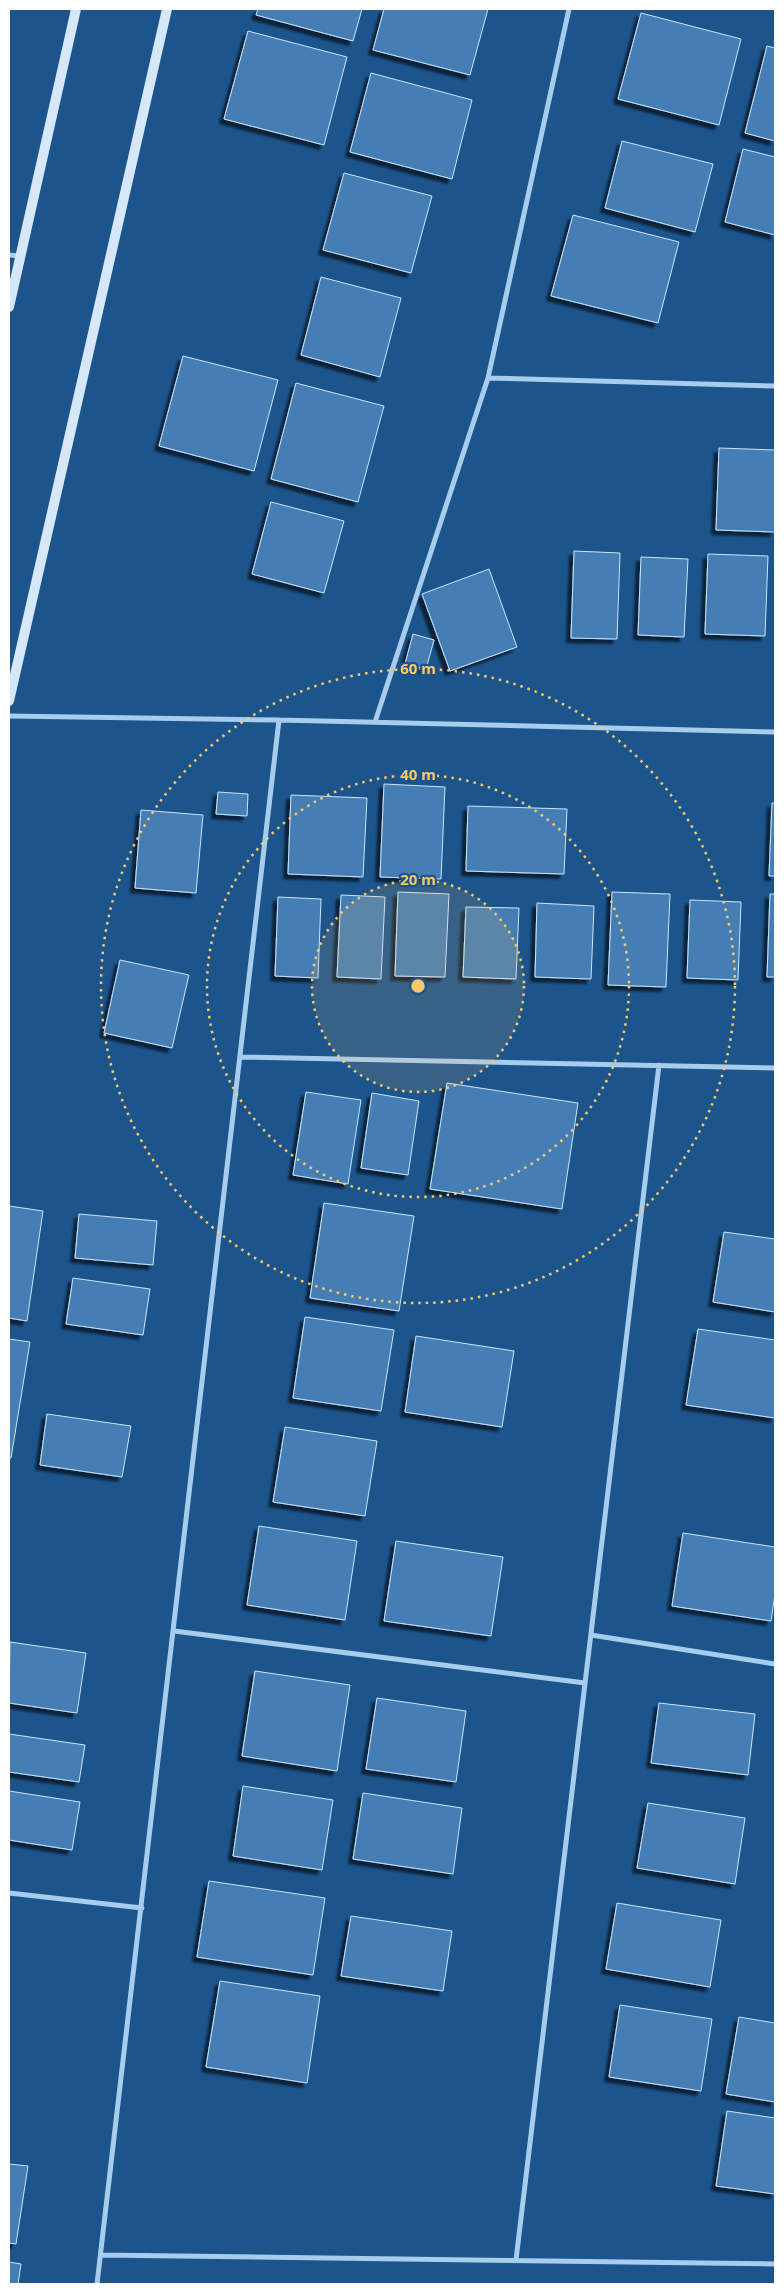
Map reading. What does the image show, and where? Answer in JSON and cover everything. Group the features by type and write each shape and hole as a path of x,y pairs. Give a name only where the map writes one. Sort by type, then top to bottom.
{"street":[{"path":"9,306 14,256 76,9"},
{"path":"9,701 166,9"},
{"path":"375,722 488,378 569,9"},
{"path":"488,378 775,386"},
{"path":"9,716 375,722 775,732"},
{"path":"97,2284 102,2255 279,720"},
{"path":"240,1057 775,1068"},
{"path":"516,2260 660,1066"},
{"path":"174,1631 585,1683"},
{"path":"591,1635 775,1664"},
{"path":"9,1893 142,1908"},
{"path":"102,2255 775,2264"}],"building":[{"path":"258,9 362,9 353,41 256,15"},
{"path":"384,9 488,9 470,75 373,50"},
{"path":"641,13 741,39 719,125 618,99"},
{"path":"248,31 347,57 324,145 224,119"},
{"path":"767,46 775,48 775,141 745,133"},
{"path":"371,73 472,100 452,179 350,152"},
{"path":"622,141 713,164 695,232 605,208"},
{"path":"743,149 775,157 775,235 725,222"},
{"path":"344,173 432,196 411,273 323,250"},
{"path":"573,215 679,242 658,323 551,296"},
{"path":"321,277 401,298 380,377 301,355"},
{"path":"183,356 278,380 254,471 159,446"},
{"path":"296,383 384,406 358,502 271,479"},
{"path":"719,448 775,450 775,532 716,530"},
{"path":"271,502 344,521 324,593 252,574"},
{"path":"574,551 620,553 617,639 571,638"},
{"path":"708,554 768,556 765,636 705,634"},
{"path":"641,557 688,559 684,637 638,635"},
{"path":"489,569 517,647 450,671 422,594"},
{"path":"413,634 434,640 426,669 405,664"},
{"path":"384,784 445,787 441,879 380,877"},
{"path":"218,792 248,794 247,816 216,814"},
{"path":"291,795 367,798 363,877 288,874"},
{"path":"772,803 775,803 775,876 769,876"},
{"path":"468,806 567,809 564,874 466,871"},
{"path":"141,810 203,815 196,893 135,888"},
{"path":"398,892 449,894 445,977 395,976"},
{"path":"612,892 670,894 666,987 608,985"},
{"path":"770,894 775,894 775,977 767,977"},
{"path":"341,895 385,897 381,979 337,977"},
{"path":"278,897 321,899 318,978 275,976"},
{"path":"690,900 741,902 738,980 687,978"},
{"path":"537,903 594,906 591,979 535,977"},
{"path":"466,907 519,908 516,979 463,977"},
{"path":"120,960 189,975 172,1048 104,1033"},
{"path":"447,1083 578,1103 562,1209 430,1189"},
{"path":"306,1092 361,1100 348,1184 293,1175"},
{"path":"372,1093 419,1101 408,1175 361,1168"},
{"path":"324,1203 414,1216 399,1311 310,1298"},
{"path":"9,1206 43,1211 27,1321 9,1318"},
{"path":"79,1214 157,1221 153,1265 75,1258"},
{"path":"724,1232 775,1239 775,1312 713,1302"},
{"path":"73,1278 150,1289 143,1335 66,1324"},
{"path":"305,1317 394,1330 381,1411 293,1398"},
{"path":"698,1329 775,1340 775,1418 686,1405"},
{"path":"416,1336 514,1351 502,1427 405,1412"},
{"path":"9,1339 30,1342 11,1458 9,1458"},
{"path":"47,1414 131,1426 122,1477 40,1465"},
{"path":"285,1427 377,1441 365,1516 273,1502"},
{"path":"259,1526 357,1541 345,1620 247,1605"},
{"path":"683,1533 775,1547 775,1594 771,1621 672,1606"},
{"path":"396,1541 503,1557 491,1636 384,1621"},
{"path":"10,1642 86,1653 77,1713 9,1703"},
{"path":"255,1671 350,1685 337,1771 242,1756"},
{"path":"377,1698 466,1711 456,1782 366,1769"},
{"path":"659,1703 755,1714 748,1775 651,1763"},
{"path":"9,1734 85,1745 79,1782 9,1772"},
{"path":"243,1786 333,1800 322,1870 233,1856"},
{"path":"9,1791 80,1802 72,1850 9,1840"},
{"path":"363,1793 462,1808 453,1874 353,1859"},
{"path":"648,1803 745,1818 735,1884 637,1868"},
{"path":"209,1881 325,1898 313,1975 197,1957"},
{"path":"617,1903 721,1920 710,1987 606,1969"},
{"path":"351,1916 452,1931 443,1991 341,1976"},
{"path":"220,1981 320,1996 307,2083 206,2067"},
{"path":"620,2005 712,2019 701,2091 609,2077"},
{"path":"739,2017 775,2023 775,2102 726,2094"},
{"path":"727,2111 775,2118 775,2194 716,2186"},
{"path":"9,2164 28,2166 16,2244 9,2243"},
{"path":"9,2262 21,2264 18,2284 9,2284"}]}
